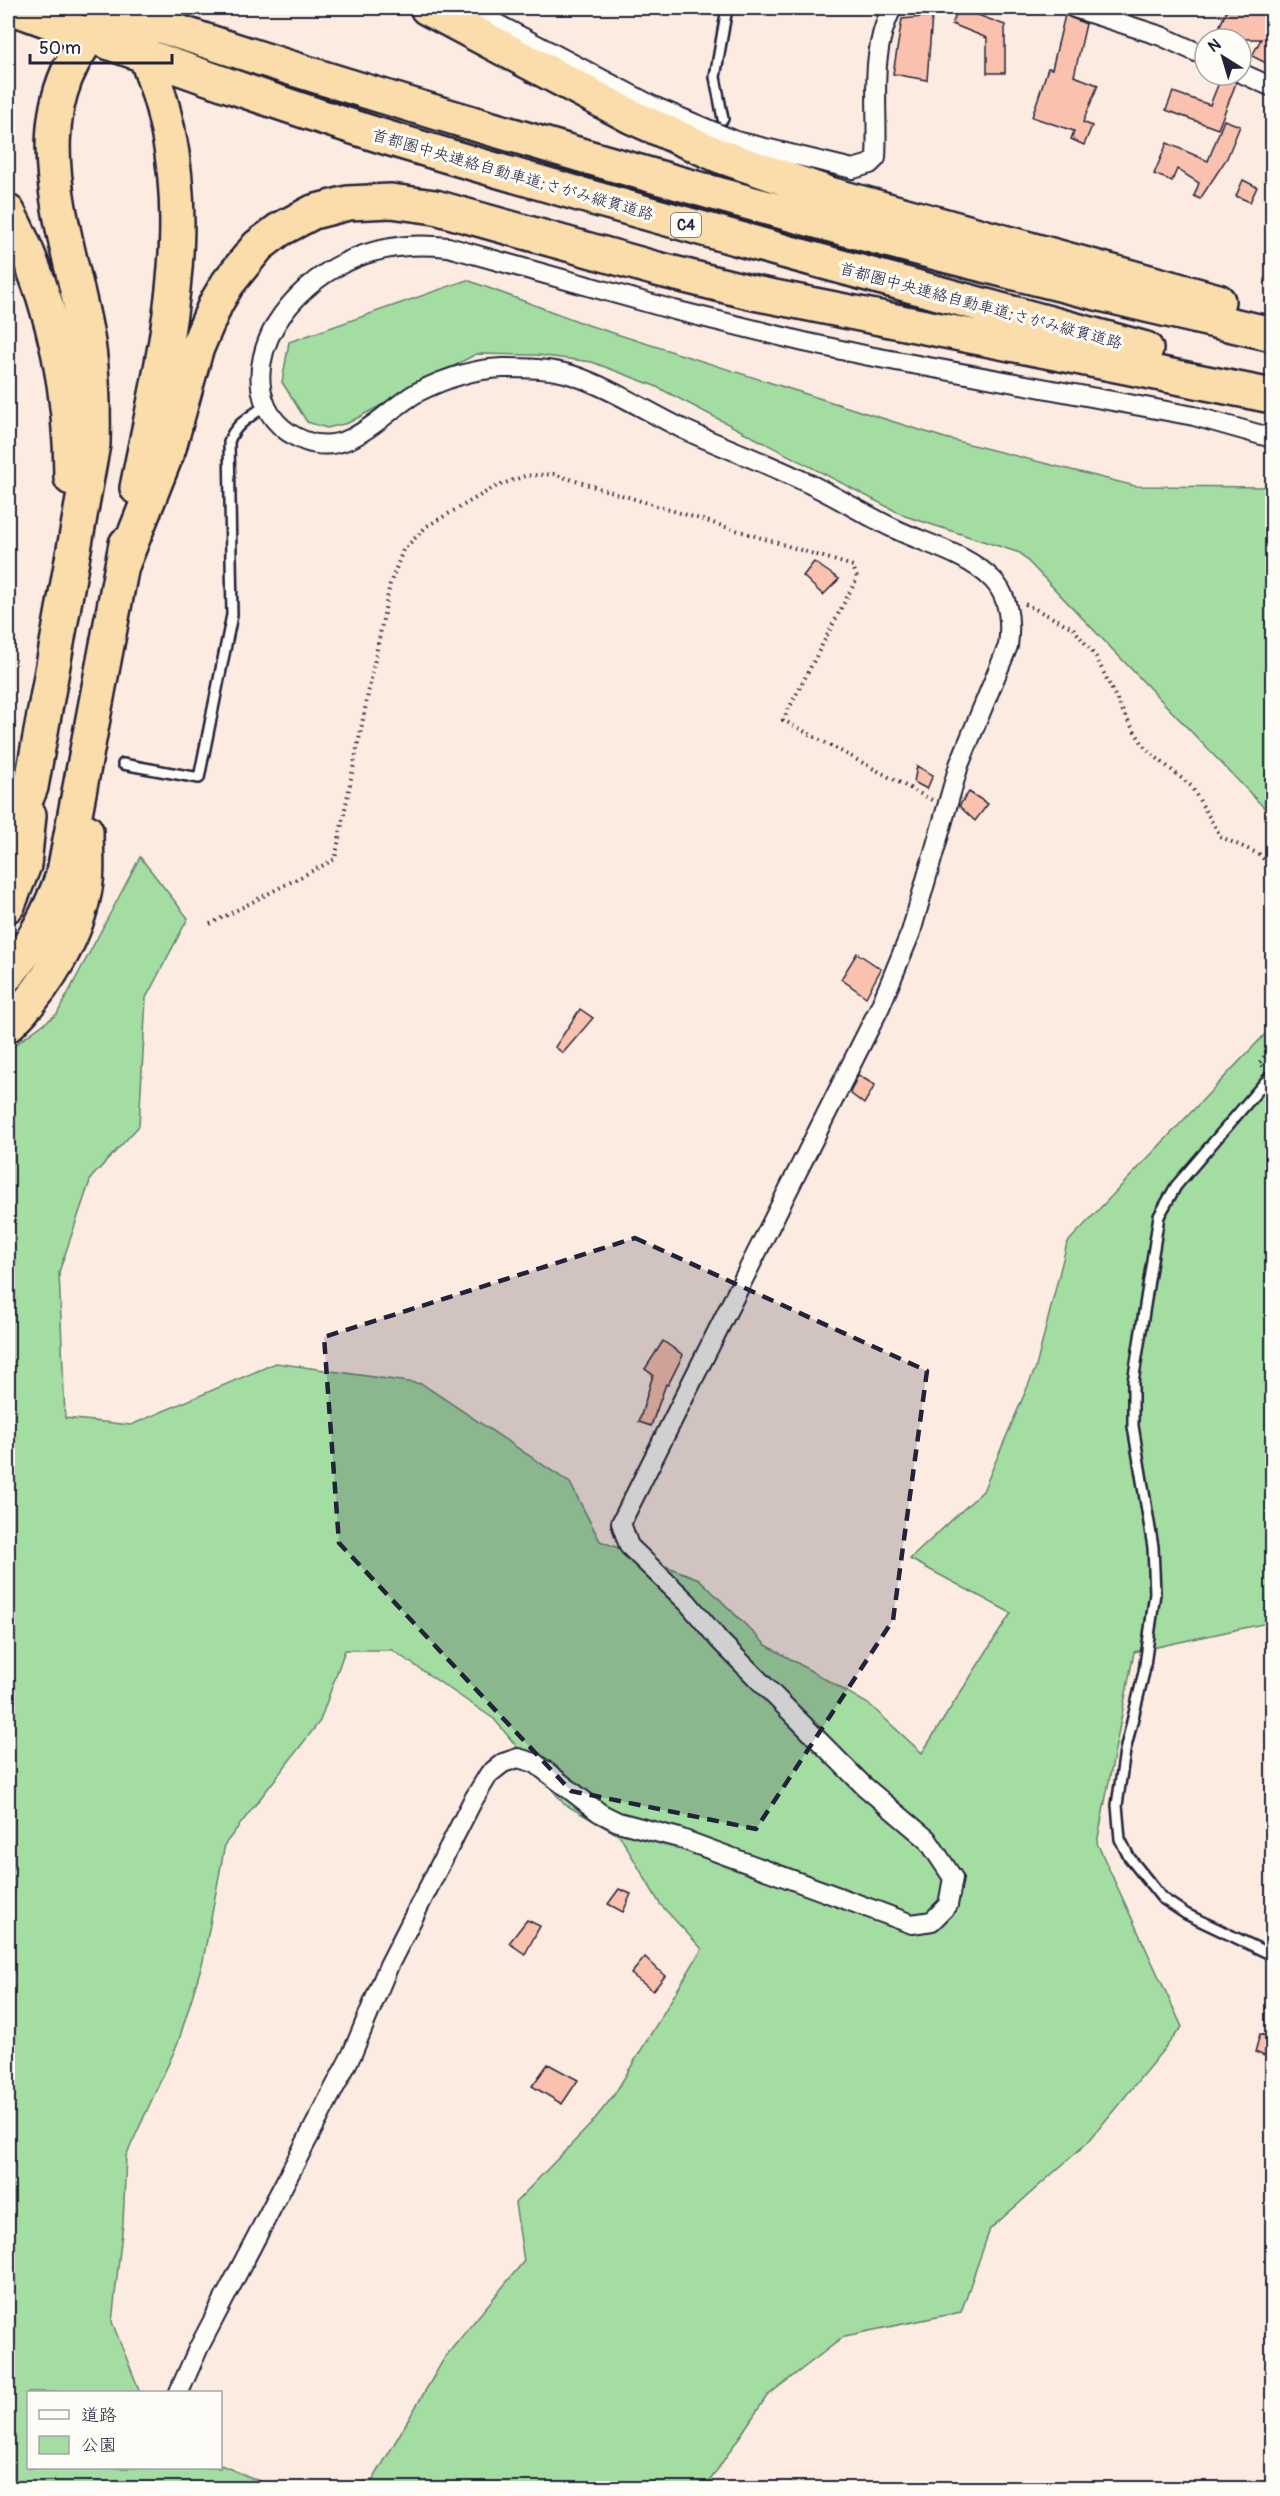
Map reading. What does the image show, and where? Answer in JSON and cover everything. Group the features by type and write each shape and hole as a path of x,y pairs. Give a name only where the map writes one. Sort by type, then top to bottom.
{"highway":[{"name":"首都圏中央連絡自動車道;さがみ縦貫道路","path":"13,8 169,64 432,151 690,226 1272,384"},
{"path":"427,8 632,117 720,156 833,195 1272,317"},
{"path":"8,974 31,945 66,910 87,880 85,764 175,281 177,197 172,145 166,116 154,77 118,9 94,31 82,46 63,82 52,128 53,168 64,236 85,323 94,412 93,444 31,787 24,865 12,897"},
{"name":"C4","path":"118,9 408,105 705,192 964,261 1145,306 1272,334"},
{"path":"122,566 169,448 196,350 216,303 228,283 258,246 279,230 314,212 348,203 391,201 435,207 721,285 932,330 1042,349 1272,396"},
{"path":"8,212 36,273 60,352 71,446 70,573"},
{"path":"8,844 31,787"},
{"path":"8,1025 44,982 66,910"}],"street":[{"path":"466,8 653,106 736,141 853,169 870,164 876,158 876,57 883,27 892,8"},
{"path":"1074,8 1161,36 1193,51"},
{"path":"1253,78 1272,87"},
{"path":"179,2391 204,2338 352,2054 389,1965 472,1802 489,1774 502,1763 518,1758 536,1763 600,1813 618,1822 679,1838 912,1924 933,1921 948,1905 953,1878 927,1839 864,1786 720,1641 688,1603 629,1546 621,1523 880,1007 911,932 959,765 1008,646 1009,612 1003,594 994,581 972,564 892,528 805,481 687,430 607,389 569,374 533,369 498,368 452,378 415,394 359,435 334,444 307,442 287,432 276,423 265,406 260,375 268,342 276,324 303,291 343,263 370,252 410,244 427,245 467,251 674,310 804,342 1194,416 1272,438"}],"lane":[{"path":"723,119 715,77 728,8"},
{"path":"123,764 199,778 232,615 229,442 231,434 240,424 265,406"},
{"path":"1272,1074 1176,1186 1159,1216 1133,1382 1133,1426 1153,1547 1155,1593 1144,1672 1125,1750 1117,1805 1120,1839 1129,1857 1162,1898 1186,1914 1272,1955"}],"path":[{"path":"210,924 335,859 390,584 403,550 427,526 497,486 525,476 553,474 853,566 857,578 783,720 946,807"},
{"path":"1003,594 1073,628 1096,657 1126,718 1146,749 1191,786 1221,837 1259,854 1272,868"}],"highlighted area":[{"path":"635,1238 927,1371 893,1620 756,1829 571,1791 339,1543 324,1337"}],"green space":[{"path":"8,225 16,260 8,392"},
{"path":"467,280 588,325 945,438 1135,486 1272,487 1272,816 1020,553 905,516 655,386 592,362 537,355 476,354 348,423 327,428 307,422 282,382 289,342"},
{"path":"140,857 188,918 146,998 139,1126 91,1178 59,1272 65,1418 131,1425 276,1363 422,1384 570,1483 600,1541 699,1579 766,1645 870,1705 922,1753 1011,1613 910,1559 983,1491 1036,1367 1067,1243 1272,1027 1272,1622 1134,1652 1097,1843 1182,2027 1088,2142 990,2229 961,2312 845,2336 767,2396 705,2488 325,2488 373,2480 445,2357 524,2261 515,2203 590,2125 614,2095 702,1949 660,1904 620,1836 564,1804 494,1719 392,1650 345,1650 320,1721 225,1844 203,1961 178,2043 126,2156 123,2223 112,2322 140,2391 27,2391 27,2469 222,2469 222,2465 276,2488 8,2488 8,1050 57,1014"}],"building":[{"path":"959,8 1005,25 1005,73 987,73 987,38 952,24"},
{"path":"1228,8 1251,8 1272,17 1272,66 1253,56 1261,39 1253,39 1253,27 1219,27"},
{"path":"1065,15 1086,24 1074,76 1098,85 1083,122 1092,126 1084,145 1071,139 1074,131 1032,117 1048,68 1052,69"},
{"path":"932,16 927,80 893,74 902,19"},
{"path":"1217,87 1234,87 1218,129 1166,110 1173,92 1210,105"},
{"path":"1224,120 1240,126 1227,158 1200,199 1194,196 1199,183 1177,169 1172,181 1154,174 1167,143 1208,161"},
{"path":"1243,180 1257,187 1250,202 1236,196"},
{"path":"814,562 839,579 823,595 803,576"},
{"path":"917,766 933,775 927,789 914,782"},
{"path":"969,792 988,804 975,821 959,806"},
{"path":"857,953 881,969 866,997 841,979"},
{"path":"580,1009 593,1018 563,1053 555,1047"},
{"path":"858,1075 875,1085 864,1104 850,1093"},
{"path":"663,1341 683,1355 668,1385 666,1384 651,1426 639,1422 653,1375 645,1369"},
{"path":"619,1889 631,1894 623,1912 608,1904"},
{"path":"527,1920 540,1926 525,1954 509,1943"},
{"path":"645,1957 665,1976 653,1991 631,1974"},
{"path":"1260,2034 1272,2038 1272,2059 1255,2052"},
{"path":"548,2064 578,2080 562,2104 532,2086"}]}
